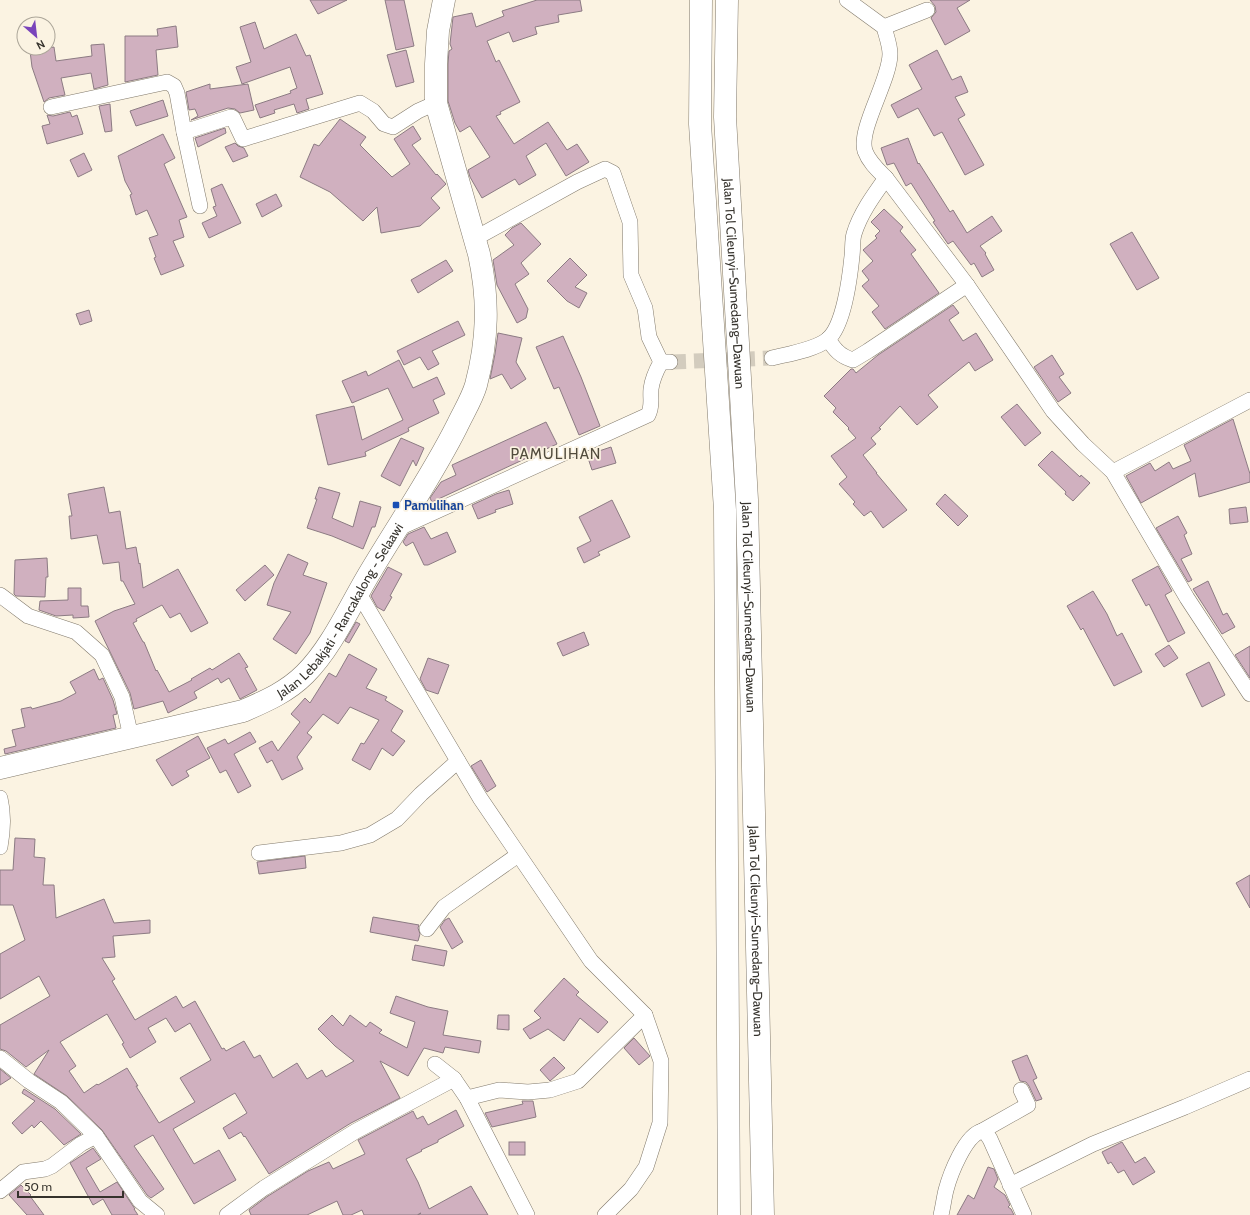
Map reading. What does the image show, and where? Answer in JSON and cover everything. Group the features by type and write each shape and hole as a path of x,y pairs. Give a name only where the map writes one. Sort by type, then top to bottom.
{"main road":[{"name":"Jalan Lebakjati - Rancakalong - Selaawi","path":"0,768 243,711 278,695 304,675 317,661 440,460 475,387 484,344 486,313 482,271 436,102 438,32 444,0"},
{"name":"Jalan Tol Cileunyi–Sumedang–Dawuan","path":"701,0 700,124 725,510 730,1215"},
{"name":"Jalan Tol Cileunyi–Sumedang–Dawuan","path":"727,0 725,117 747,500 763,1215"}],"street":[{"path":"847,0 884,27 890,54 887,68 864,137 865,151 872,163 886,178 967,285 1053,411 1083,444 1113,472 1187,598 1250,694"},
{"path":"884,27 927,10"},
{"path":"52,107 167,82 174,86 177,93 200,206"},
{"path":"184,132 231,117 233,118 242,138 244,139 360,103 373,111 384,124 393,127 418,111 436,102"},
{"path":"397,529 648,415 652,408 651,389 655,373 666,362 649,337 645,308 640,293 631,275 630,222 613,173 606,169 577,182 474,238"},
{"path":"772,358 816,345 828,339 835,330 847,294 854,236 860,218 871,198 886,178"},
{"path":"828,339 834,350 844,357 852,360 868,351 967,285"},
{"path":"1113,472 1250,400"},
{"path":"358,592 480,798 518,855 591,961 645,1015 661,1061 660,1123 646,1167 631,1189 605,1215"},
{"path":"0,595 28,616 76,632 102,656 122,697 131,737"},
{"path":"260,853 341,843 370,835 397,819 458,761"},
{"path":"0,798 3,810 3,831 0,848"},
{"path":"427,929 444,907 518,855"},
{"path":"467,1098 499,1090 528,1092 550,1090 578,1081 645,1015"},
{"path":"0,1058 29,1081 61,1102 96,1136 140,1201 157,1215"},
{"path":"435,1064 454,1079 467,1098 527,1215"},
{"path":"1010,1185 1093,1144 1185,1107 1250,1078"},
{"path":"234,1213 264,1188 356,1131 454,1079"},
{"path":"941,1215 953,1169 964,1147 978,1132 1028,1105 1021,1090"},
{"path":"982,1131 986,1133 990,1139 1024,1215"},
{"path":"0,1191 23,1172 28,1170 45,1169 52,1166 81,1144 96,1136"}],"building":[{"path":"310,0 347,0 318,14"},
{"path":"385,0 404,0 414,46 396,50"},
{"path":"537,0 580,0 582,11 558,15 559,22 535,27 537,34 513,42 509,32 487,41 496,62 499,60 520,102 500,112 501,114 496,116 514,144 548,122 567,150 577,144 589,162 566,176 546,143 526,156 536,175 519,185 515,179 482,198 470,177 468,170 490,157 470,126 460,132 455,123 448,101 448,64 449,51 452,49 450,44 453,17 472,13 476,27 504,16 502,11"},
{"path":"930,0 970,0 957,8 970,31 945,45 931,18 936,12 935,6"},
{"path":"255,22 264,49 296,34 306,56 310,55 323,94 306,99 309,109 297,113 294,104 274,110 275,113 260,118 255,105 291,93 290,91 297,88 290,67 242,84 236,67 251,62 240,27"},
{"path":"176,26 178,47 156,50 158,75 125,82 125,36 158,36 157,29"},
{"path":"104,44 108,85 94,89 91,73 61,78 65,95 49,98 44,102 32,67 31,56 55,56 56,61 92,56 91,45"},
{"path":"406,50 414,82 396,87 387,55"},
{"path":"937,50 952,80 961,76 968,92 955,97 965,115 958,119 984,165 965,175 942,132 934,136 918,108 898,118 891,105 922,89 909,65"},
{"path":"210,84 210,89 248,84 254,110 240,113 235,109 228,108 191,120 198,116 195,109 189,110 186,92"},
{"path":"163,100 168,116 136,126 130,111"},
{"path":"110,104 112,131 105,132 99,106"},
{"path":"70,112 72,117 77,115 83,134 47,144 42,126 50,124 47,115 53,116"},
{"path":"340,119 366,137 360,145 392,177 410,164 394,139 413,126 421,139 412,145 436,175 437,174 446,184 431,198 440,208 420,226 381,233 377,207 363,221 330,192 300,177 314,144 319,146"},
{"path":"225,128 226,133 198,147 195,138"},
{"path":"163,134 175,158 164,164 187,217 179,220 184,237 173,241 184,266 161,275 154,258 156,257 149,238 158,235 147,210 136,215 130,195 132,194 125,181 118,156"},
{"path":"908,138 918,164 919,163 950,212 953,210 967,233 992,216 1002,231 980,246 986,253 985,254 994,270 982,277 974,263 971,265 953,241 948,244 933,222 935,221 911,183 906,186 894,163 887,165 881,148"},
{"path":"235,143 244,148 248,156 233,162 225,147"},
{"path":"84,153 92,170 78,177 70,160"},
{"path":"222,184 241,223 209,238 202,223 217,216 213,207 216,206 211,189"},
{"path":"276,194 282,206 262,217 256,204"},
{"path":"884,209 903,227 900,231 916,250 911,254 939,293 885,329 872,312 879,306 862,286 869,280 862,271 873,261 863,250 877,238 875,236 880,231 871,222"},
{"path":"521,223 541,244 521,263 529,274 515,284 528,309 526,318 517,323 497,285 493,260 514,245 505,235 512,228"},
{"path":"1132,232 1159,278 1137,290 1110,244"},
{"path":"570,258 587,275 575,287 587,293 579,308 567,301 547,281"},
{"path":"446,260 453,271 418,293 411,280"},
{"path":"953,305 959,313 949,320 963,341 976,333 993,360 975,371 969,362 928,395 938,407 917,425 900,406 879,428 881,429 871,438 876,444 863,455 907,510 883,528 871,511 864,516 853,504 855,502 839,484 847,477 831,456 856,438 848,429 849,428 833,412 836,408 824,396 851,369 853,369 856,373 878,355"},
{"path":"89,310 92,321 80,325 76,314"},
{"path":"458,321 465,335 432,351 439,364 428,370 420,357 404,365 397,351"},
{"path":"498,333 522,338 516,362 526,379 511,389 502,374 490,379"},
{"path":"563,336 600,426 579,435 559,387 554,389 536,347"},
{"path":"1052,355 1064,374 1059,377 1071,393 1058,402 1034,367"},
{"path":"399,360 413,388 437,377 445,394 433,400 439,413 408,428 409,431 365,452 366,456 328,465 316,415 354,406 362,440 403,420 388,388 352,403 342,381 366,371 368,376"},
{"path":"1017,404 1041,433 1025,446 1001,417"},
{"path":"1233,419 1250,474 1250,482 1199,497 1195,473 1141,503 1126,476 1150,463 1155,471 1169,462 1173,469 1191,461 1184,445"},
{"path":"546,422 557,444 432,502 430,498 441,482 456,475 452,465"},
{"path":"401,438 424,448 416,466 413,460 400,486 381,476"},
{"path":"611,447 616,463 592,470 587,455"},
{"path":"1052,451 1080,477 1081,475 1090,483 1073,501 1065,494 1066,492 1038,465"},
{"path":"104,487 109,513 120,511 126,549 136,547 139,564 140,563 143,588 178,569 208,623 191,632 180,613 170,618 162,605 136,619 137,621 133,623 144,642 156,671 157,670 169,692 192,680 191,679 210,668 212,670 239,653 248,667 245,668 257,690 240,699 229,678 221,683 218,678 194,692 197,698 168,713 163,701 134,709 130,693 95,621 114,611 135,604 123,581 121,581 119,562 103,564 97,535 71,539 69,516 72,516 68,494"},
{"path":"319,487 340,493 332,518 353,527 360,501 381,507 375,527 372,527 363,549 332,536 307,528 317,499 315,499"},
{"path":"509,490 513,504 495,510 496,512 478,519 472,505"},
{"path":"945,494 968,516 958,526 936,504"},
{"path":"612,500 630,537 598,552 600,555 584,563 577,548 591,541 579,517"},
{"path":"1246,507 1248,522 1230,524 1229,509"},
{"path":"1178,516 1187,533 1184,535 1192,554 1181,559 1192,580 1188,582 1156,528"},
{"path":"424,527 431,539 447,532 456,552 428,565 424,565 413,542 406,546 403,542 408,534"},
{"path":"288,554 308,563 303,575 327,583 310,633 296,654 273,639 291,612 267,605 274,583"},
{"path":"47,558 48,577 46,577 45,597 16,596 14,594 15,560"},
{"path":"265,565 274,575 245,601 236,590"},
{"path":"1158,566 1172,591 1165,595 1185,633 1168,642 1149,604 1146,606 1132,580"},
{"path":"388,567 402,574 384,611 377,607 371,596"},
{"path":"1208,581 1223,615 1227,613 1235,627 1222,634 1193,589"},
{"path":"68,588 81,588 81,606 88,606 89,617 73,618 73,615 56,616 39,610 40,601 68,600"},
{"path":"1093,591 1107,614 1117,636 1122,633 1142,672 1114,686 1083,628 1081,630 1067,606"},
{"path":"356,622 360,624 349,643 345,641"},
{"path":"584,632 589,645 563,656 557,643"},
{"path":"1169,645 1178,658 1164,667 1155,654"},
{"path":"1250,646 1250,678 1235,655"},
{"path":"349,654 377,669 366,688 387,697 385,700 403,711 391,731 405,741 393,756 382,748 370,770 352,760 361,743 364,744 379,720 350,707 338,724 323,714 307,733 312,737 297,757 303,769 282,780 272,760 267,763 259,748 272,741 278,751 300,722 291,714 305,698 310,703 329,673 336,677"},
{"path":"428,658 449,665 438,694 426,690 420,679"},
{"path":"1209,662 1225,695 1202,707 1186,674"},
{"path":"94,669 99,680 103,678 113,700 117,714 113,715 116,728 5,754 4,749 16,746 12,730 25,727 21,709 31,707 32,709 61,701 76,693 70,682"},
{"path":"250,732 256,742 234,754 251,786 238,793 226,770 220,773 207,748 225,739 228,744"},
{"path":"198,736 210,758 186,771 189,776 172,786 156,760"},
{"path":"481,760 496,786 487,792 471,766"},
{"path":"15,838 35,839 34,857 45,858 43,885 54,885 56,918 104,899 114,923 150,920 150,933 113,936 115,957 102,958 115,979 112,981 135,1020 176,996 183,1008 195,1001 222,1049 224,1048 226,1051 244,1041 254,1058 260,1055 273,1078 297,1063 307,1079 322,1070 326,1077 354,1061 335,1046 318,1029 332,1015 343,1026 350,1015 366,1027 370,1022 382,1030 379,1033 407,1048 415,1022 390,1013 396,996 428,1007 448,1011 443,1035 481,1041 479,1053 445,1047 443,1053 424,1048 408,1076 380,1061 400,1098 351,1123 269,1174 241,1132 229,1139 223,1128 247,1113 235,1093 173,1129 194,1164 219,1150 236,1180 194,1204 153,1135 134,1146 164,1189 151,1198 147,1195 102,1130 67,1096 34,1074 49,1050 26,1067 6,1051 0,1049 0,1025 50,996 39,976 0,999 0,954 25,940 13,905 0,905 0,870 13,870","holes":["107,1014 124,1043 122,1044 130,1058 156,1042 148,1028 166,1018 175,1032 190,1023 211,1060 180,1078 195,1102 159,1123 136,1086 138,1086 127,1068 98,1085 97,1084 84,1093 69,1071 76,1066 60,1042"]},
{"path":"305,856 306,868 259,874 257,862"},
{"path":"1250,875 1250,908 1236,883"},
{"path":"373,917 419,925 418,928 420,934 418,941 370,932"},
{"path":"449,918 463,942 452,949 440,927 445,920"},
{"path":"415,945 447,951 444,966 412,960"},
{"path":"564,978 579,992 576,995 608,1022 598,1033 580,1018 564,1041 548,1029 530,1039 523,1029 541,1018 534,1011"},
{"path":"498,1015 509,1015 509,1030 497,1029"},
{"path":"634,1038 650,1056 639,1065 624,1048"},
{"path":"1027,1055 1037,1078 1033,1080 1042,1099 1036,1101 1026,1082 1020,1081 1012,1061"},
{"path":"554,1057 565,1068 550,1081 540,1070"},
{"path":"0,1069 11,1078 0,1085"},
{"path":"24,1089 55,1109 81,1134 64,1145 41,1121 34,1128 32,1125 22,1134 12,1123 35,1101 22,1093"},
{"path":"522,1101 533,1101 536,1117 492,1127 485,1113 523,1104"},
{"path":"456,1110 464,1126 406,1159 418,1182 429,1209 471,1186 488,1215 418,1215 421,1213 417,1215 364,1215 362,1210 351,1215 343,1215 337,1201 307,1215 251,1215 249,1210 268,1196 308,1171 329,1162 333,1169 365,1154 358,1140 413,1111 417,1119 423,1116 428,1125"},
{"path":"509,1142 525,1142 525,1155 509,1155"},
{"path":"1122,1142 1135,1163 1145,1157 1155,1172 1133,1185 1124,1170 1118,1173 1111,1162 1108,1164 1102,1152"},
{"path":"93,1148 101,1159 86,1168 100,1192 117,1182 138,1215 112,1215 103,1199 93,1205 70,1163"},
{"path":"988,1167 994,1169 998,1179 994,1187 1005,1195 1010,1205 1008,1207 1014,1215 957,1215 968,1195 974,1199"},
{"path":"21,1185 31,1195 30,1196 44,1215 27,1215 9,1195"}],"tunnel":[{"path":"671,362 772,358"}],"place":[{"name":"Pamulihan","path":"396,505"}],"district":[{"name":"PAMULIHAN","path":"556,454"}]}
